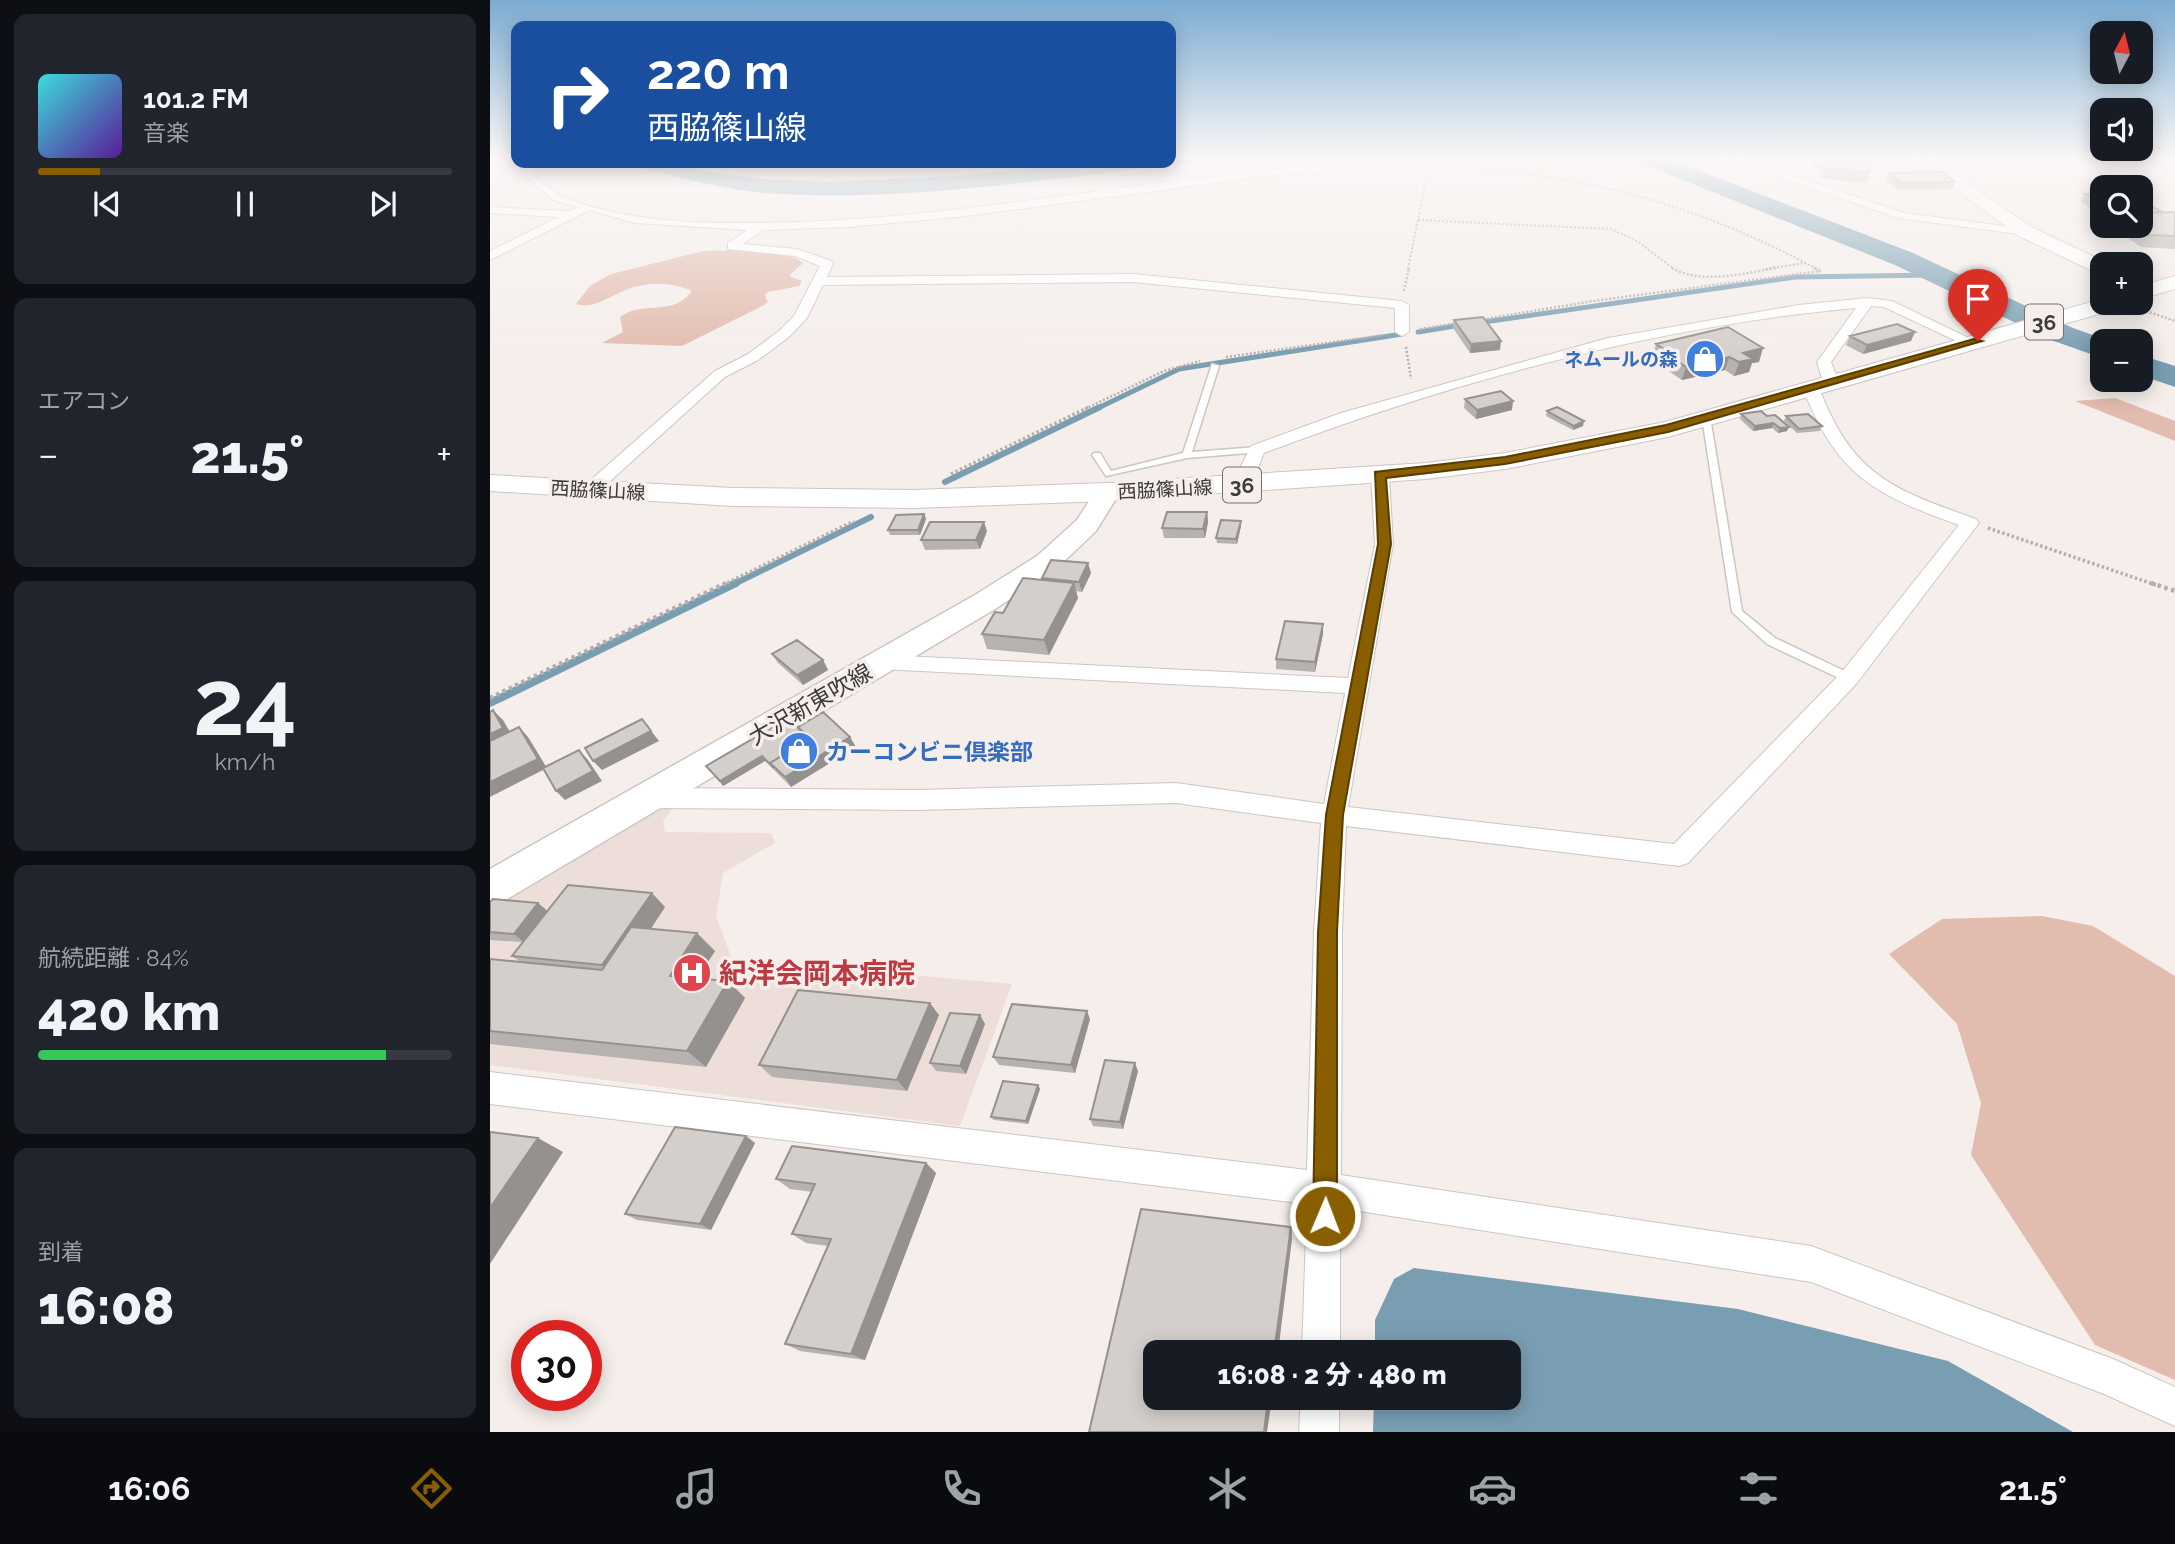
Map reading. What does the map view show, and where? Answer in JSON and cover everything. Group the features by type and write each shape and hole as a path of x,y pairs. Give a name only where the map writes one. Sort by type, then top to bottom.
{"main road":[{"path":"2016,225 2090,262"},
{"path":"2153,286 2175,282"},
{"name":"西脇篠山線","path":"490,483 733,497 915,499 1107,492 1380,475 1531,456 1668,429 2090,309"},
{"name":"大沢新東吹線","path":"490,889 985,602 1047,562 1087,525 1107,492"}],"street":[{"path":"490,256 551,225"},
{"path":"737,225 789,225"},
{"path":"1970,225 2026,232"},
{"path":"591,489 720,374 753,357 800,318 827,264 797,253 732,246 760,226"},
{"path":"818,281 1133,278 1402,305 1402,332"},
{"path":"647,798 918,800 1176,793 1334,815 1679,855 1849,678 1970,523 1902,498 1868,476 1838,448 1820,419 1824,362 1867,302"},
{"path":"1252,484 1250,468 1257,450 1347,416 1412,396 1608,342 1799,309 1867,302 1887,304 1975,342"},
{"path":"1321,1340 1327,946 1334,815 1384,544 1380,475"},
{"path":"881,662 1358,686"},
{"path":"490,1088 1325,1189 1811,1264 2113,1378 2175,1407"},
{"path":"1319,1432 1320,1410"}],"lane":[{"path":"1187,454 1216,362"},
{"path":"1706,417 1737,612 1771,641 1849,678"},
{"path":"1097,455 1109,474 1187,454 1257,450"}],"path":[{"path":"1402,305 1417,225"},
{"path":"1522,225 1611,229 1624,233 1677,272 1696,276 1807,263"},
{"path":"1471,321 1593,301 1821,271 1720,225"},
{"path":"1216,362 1457,323"},
{"path":"1402,332 1410,359 1412,396"},
{"path":"915,499 941,478 1164,371 1206,360"},
{"path":"490,698 859,519"},
{"path":"1970,523 2020,537 2175,590"}],"shaded area":[{"path":"703,251 783,254 803,263 789,276 802,281 799,286 768,292 765,295 768,302 764,305 682,346 602,343 623,332 620,317 639,309 676,304 692,291 685,288 660,284 643,285 589,305 576,304 590,286 611,274"},
{"path":"2115,398 2175,421 2175,441 2075,401"},
{"name":"紀洋会岡本病院","path":"647,808 673,808 663,821 665,832 771,833 775,843 723,873 716,916 733,962 754,961 1012,984 960,1126 490,1065 490,901"},
{"path":"2042,916 2093,926 2175,976 2175,1380 2095,1345 1971,1155 1981,1103 1957,1024 1889,954 1942,919"}],"water":[{"path":"1414,1268 1738,1309 1948,1361 2073,1432 1373,1432 1374,1410 1521,1410 1521,1340 1375,1340 1375,1320 1394,1279"}],"building":[{"path":"2153,225 2175,225 2175,236 2153,235"},
{"path":"1483,317 1501,341 1471,344 1454,320"},
{"path":"1897,324 1915,332 1867,345 1850,336"},
{"path":"1728,327 1763,348 1743,353 1753,359 1739,362 1729,357 1686,367 1656,344"},
{"path":"1501,391 1513,401 1477,410 1465,399"},
{"path":"1557,407 1584,421 1574,426 1547,411"},
{"path":"1761,411 1767,416 1775,415 1789,427 1780,428 1773,423 1755,426 1741,414"},
{"path":"1808,414 1822,426 1799,429 1786,416"},
{"path":"1167,512 1207,512 1203,529 1162,528"},
{"path":"924,514 918,530 888,530 896,515"},
{"path":"1221,520 1241,521 1236,539 1216,538"},
{"path":"930,522 984,522 976,540 921,540"},
{"path":"1051,560 1088,563 1079,582 1042,578"},
{"path":"1023,578 1074,583 1044,640 982,634 995,612 1003,613"},
{"path":"1285,621 1323,624 1315,662 1276,659"},
{"path":"797,640 823,660 797,675 772,654"},
{"path":"493,710 503,728 490,734 490,712"},
{"path":"823,712 850,737 785,777 770,763 810,739 798,727"},
{"path":"788,718 809,739 770,763 774,768 762,756 720,781 706,766"},
{"path":"642,719 651,731 593,761 585,748"},
{"path":"519,727 538,759 490,782 490,741"},
{"path":"579,750 593,771 556,791 543,768"},
{"path":"568,885 652,893 602,965 512,956"},
{"path":"493,899 538,903 514,934 490,932 490,902"},
{"path":"631,927 697,933 670,976 728,981 687,1051 490,1031 490,959 602,970"},
{"path":"798,990 930,1003 897,1080 759,1065"},
{"path":"1012,1004 1087,1011 1071,1065 993,1057"},
{"path":"950,1013 980,1015 960,1066 930,1063"},
{"path":"1105,1060 1135,1063 1120,1122 1090,1119"},
{"path":"1003,1081 1038,1085 1026,1121 991,1117"},
{"path":"675,1127 746,1136 700,1224 625,1214"},
{"path":"490,1132 538,1138 490,1208"},
{"path":"792,1146 926,1163 851,1354 785,1344 831,1239 792,1234 815,1184 776,1179"},
{"path":"1141,1209 1291,1227 1276,1340 1143,1340 1143,1410 1267,1410 1264,1432 1089,1432"}],"waterway":[{"path":"1817,225 1904,259 2062,334 2090,344"},
{"path":"1477,323 1796,277 1936,275"},
{"path":"1418,332 1461,325"},
{"path":"1096,409 1179,369 1402,334"},
{"path":"2153,369 2175,377"},
{"path":"945,482 1100,407"},
{"path":"732,585 871,517"},
{"path":"490,703 736,583"}],"place":[{"name":"ネムールの森","path":"1705,359"},
{"name":"カーコンビニ倶楽部","path":"799,751"},
{"name":"紀洋会岡本病院","path":"692,973"}],"route":[{"path":"1325,1216 1328,932 1334,815 1384,544 1380,475 1505,461 1668,429 1978,341"}]}
